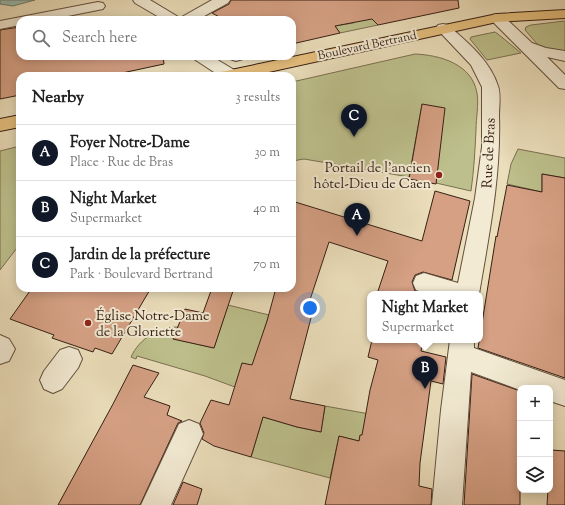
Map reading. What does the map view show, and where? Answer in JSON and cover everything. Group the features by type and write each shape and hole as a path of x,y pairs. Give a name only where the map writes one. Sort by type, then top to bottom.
{"main road":[{"name":"Boulevard Bertrand","path":"246,72 443,28 502,17 537,8 565,6"},
{"name":"Boulevard Bertrand","path":"502,17 565,14"},
{"path":"0,126 16,122"}],"street":[{"path":"140,0 167,16"},
{"path":"193,16 223,0"},
{"path":"46,16 98,6"},
{"path":"502,17 528,47 565,84"},
{"path":"0,25 16,22"},
{"name":"Rue de Bras","path":"443,28 476,61 488,79 490,88 491,147 478,197 467,291"},
{"path":"528,47 543,52 565,56"},
{"path":"206,60 222,72"},
{"path":"424,283 451,291"},
{"path":"0,347 2,349 0,352"},
{"path":"447,505 454,410 461,348 565,393"},
{"path":"53,380 69,359"},
{"path":"156,505 179,466 189,434"}],"green space":[{"path":"401,0 372,19 378,25 340,33 335,26 353,23"},
{"path":"565,21 565,54 539,46 525,30 526,27 531,25"},
{"path":"495,32 521,53 487,60 470,39 471,37"},
{"path":"415,54 435,56 454,63 462,68 474,83 478,97 471,191 436,183 422,104 409,177 304,159 296,160 296,81"},
{"path":"16,147 16,249 0,270 0,151"},
{"path":"518,149 565,158 565,178 542,174 542,192 507,184 511,164"},
{"path":"228,305 269,315 253,366 242,363 243,390 205,376 137,356 136,359 131,357 139,345 150,335 163,329 178,327 174,339 214,348"},
{"path":"325,406 375,415 372,438 361,435 359,441 339,436 330,478 251,457 263,417 321,432"}],"shaded area":[{"path":"0,0 35,0 13,6 0,4"}],"building":[{"path":"231,0 458,0 459,8 378,25 372,19 335,26 340,33 296,43 296,16 218,16 212,13 229,4"},
{"path":"16,28 16,60 164,60 164,64 127,72 16,72 16,96 0,99 0,30"},
{"path":"422,104 445,108 436,184 409,179"},
{"path":"542,174 565,178 565,378 478,348 479,343 483,343 483,317 496,236 497,237 507,185 542,192"},
{"path":"435,191 470,201 452,280 423,272 415,275 412,282 415,291 378,291 388,261 329,242 306,312 312,314 290,399 325,406 321,432 263,417 251,457 214,446 202,439 204,433 200,423 211,400 229,405 242,363 252,365 275,292 296,292 296,202 422,241"},
{"name":"Église Notre-Dame de la Gloriette","path":"29,292 149,292 112,354 95,348 93,352 52,338 54,335 10,319"},
{"path":"211,292 233,292 214,348 173,339 185,309 203,313"},
{"path":"371,343 422,343 421,351 446,357 443,384 431,381 420,463 419,486 432,489 431,505 325,505 339,436 359,441 360,435 362,435 370,390 378,360 368,357"},
{"path":"133,365 159,373 144,397 170,406 167,415 182,421 178,423 140,505 58,505 113,404"},
{"path":"472,374 517,390 517,493 520,493 520,505 464,505"},
{"path":"553,450 565,451 565,505 547,505 548,493 553,493"},
{"path":"183,482 202,489 197,505 173,505"}],"place":[{"name":"Jardin de la préfecture","path":"354,137"},
{"name":"Portail de l'ancien hôtel-Dieu de Caen","path":"439,175"},
{"name":"Foyer Notre-Dame","path":"357,236"},
{"name":"Église Notre-Dame de la Gloriette","path":"88,323"},
{"name":"Night Market","path":"425,389"}]}
